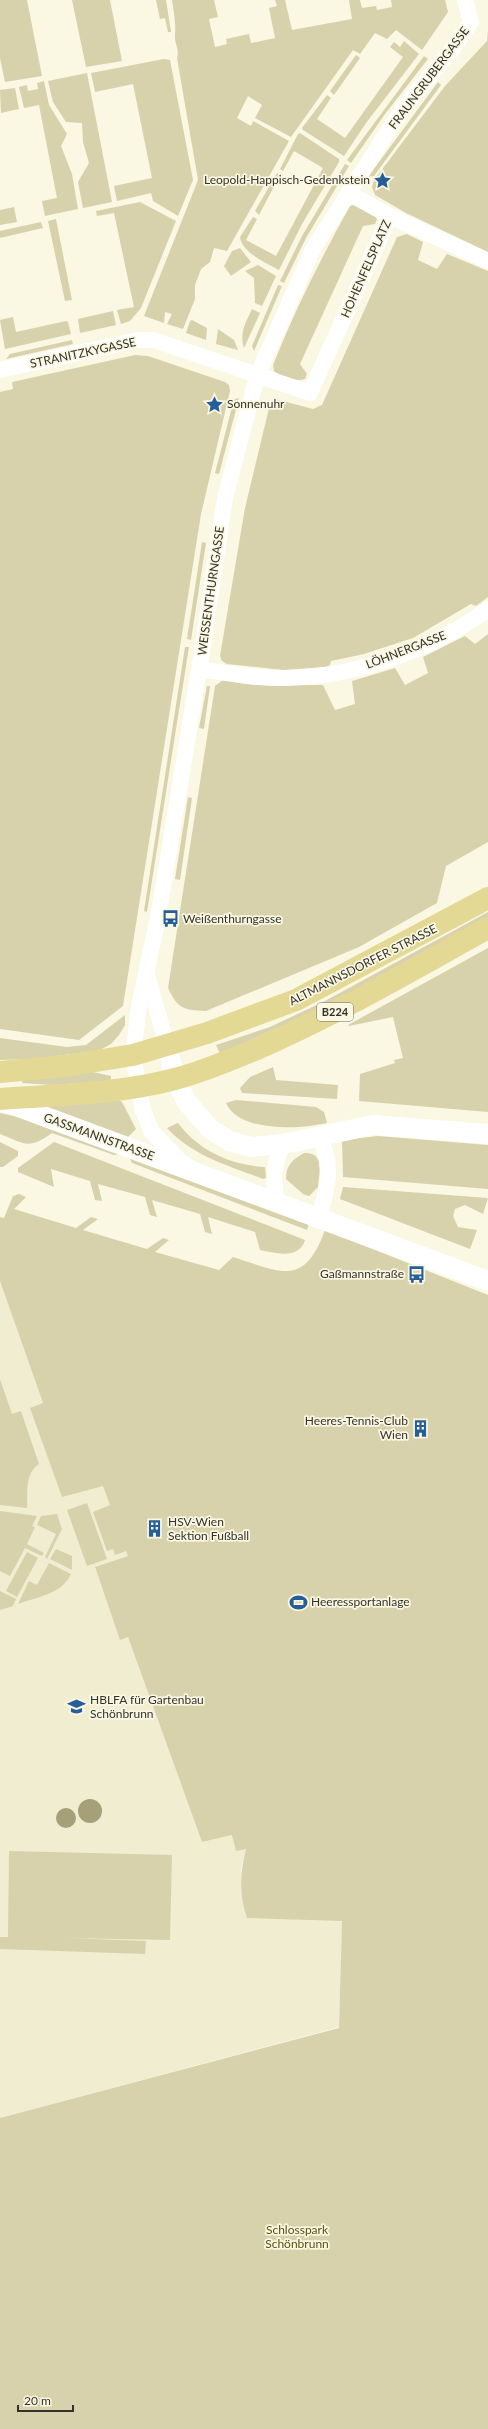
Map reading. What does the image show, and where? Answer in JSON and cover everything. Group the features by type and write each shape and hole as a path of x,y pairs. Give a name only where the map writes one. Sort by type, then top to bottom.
{"main road":[{"name":"ALTMANNSDORFER STRASSE","path":"0,1072 65,1066 133,1055 167,1046 296,1000 488,898"},
{"name":"ALTMANNSDORFER STRASSE","path":"0,1100 70,1095 139,1086 175,1079 219,1065 312,1025 488,928"}],"street":[{"name":"FRAUNGRUBERGASSE","path":"348,193 403,108 452,50 471,22 465,0"},
{"name":"HOHENFELSPLATZ","path":"257,376 310,393 390,216 348,193"},
{"path":"257,376 313,249 348,193"},
{"path":"390,216 488,261"},
{"name":"STRANITZKYGASSE","path":"0,370 138,340 154,340 257,376"},
{"name":"WEISSENTHURNGASSE","path":"139,1086 133,1055 139,1006 146,974 199,669 225,498 257,376"},
{"name":"LÖHNERGASSE","path":"199,669 253,676 286,678 320,676 379,663 447,636 488,609"},
{"name":"WEISSENTHURNGASSE","path":"146,974 167,1046"},
{"path":"167,1046 175,1079 193,1110 210,1129 229,1141 251,1147 284,1144 373,1125 488,1134"},
{"name":"GASSMANNSTRASSE","path":"139,1086 143,1111 152,1132 179,1160 199,1173"},
{"name":"GASSMANNSTRASSE","path":"0,1100 488,1281"},
{"path":"318,1136 326,1156 329,1175 319,1218"},
{"path":"277,1202 273,1174 276,1160 284,1144"}],"shaded area":[{"name":"HBLFA für Gartenbau Schönbrunn","path":"0,1281 43,1403 96,1416 128,1556 95,1568 120,1639 128,1637 202,1842 232,1835 246,1849 241,1868 247,1918 342,1920 339,2027 0,2118"},
{"path":"90,1799 98,1803 102,1811 98,1819 90,1823 82,1819 78,1811 82,1803"},
{"path":"66,1808 73,1811 76,1818 73,1825 66,1828 59,1825 56,1818 59,1811"}],"green space":[{"path":"0,0 27,0 42,76 5,82 0,58"},
{"path":"72,0 110,0 122,61 86,67"},
{"path":"156,0 166,0 171,32 168,32 165,18 160,19"},
{"path":"172,0 214,0 218,17 209,19 215,47 227,44 226,39 249,34 251,43 275,38 269,8 277,6 275,0 285,0 292,30 352,19 349,0 360,0 362,8 376,6 377,10 392,7 391,0 445,0 448,12 422,50 396,30 387,39 375,33 360,54 353,50 291,137 255,118 262,105 248,96 237,118 251,126 253,121 289,141 227,251 214,248 210,262 201,269 195,285 195,299 183,329 167,324 172,314 165,312 164,323 144,316 198,180 177,58 178,52 175,38 175,22"},
{"path":"488,31 488,252 406,213 375,195 372,187 374,180 445,86 487,41"},
{"path":"404,41 419,54 366,123 344,156 303,130 302,128 327,95 331,98 317,119 345,138 403,57 390,47 394,42 400,47"},
{"path":"356,55 360,58 334,95 330,91"},
{"path":"424,56 428,59 385,114 351,163 347,160"},
{"path":"164,59 170,60 193,180 178,216 153,201 151,193 117,201 114,186 152,178 133,84 95,92 91,73"},
{"path":"87,73 112,202 83,208 78,182 89,163 83,142 82,123 66,122 53,102 48,81"},
{"path":"44,81 49,105 67,134 61,146 72,174 78,209 45,216 42,201 57,198 39,105 24,108 19,87 27,85 28,91 38,89 37,83"},
{"path":"438,82 441,85 374,176 368,177"},
{"path":"15,88 19,109 1,113 0,90"},
{"path":"300,133 339,159 339,162 302,224 279,270 250,253 245,248 240,237 253,217 257,219 246,240 276,256 323,168 294,151 283,171 280,169 298,134"},
{"path":"345,164 349,166 306,238 284,283 280,281 302,236"},
{"path":"277,173 280,175 259,215 255,211"},
{"path":"140,202 176,221 141,308 130,321 121,324 117,310 134,307 114,213 97,216 96,211"},
{"path":"356,204 375,214 377,219 375,224 363,226 300,364 307,374 305,379 297,380 285,377 274,371 273,365 281,345 299,304 329,245 350,206"},
{"path":"14,207 17,222 0,225 0,210"},
{"path":"56,219 72,300 65,301 48,221"},
{"path":"41,222 43,228 0,238 0,231"},
{"path":"407,234 423,242 418,260 437,269 447,254 488,271 488,597 476,606 471,604 413,638 364,654 331,661 330,665 326,667 284,670 227,664 222,661 220,656 245,508 270,404 279,400 313,409 322,405 397,237"},
{"path":"240,248 251,262 231,276 224,266 232,251"},
{"path":"258,265 276,276 262,306 255,303 254,278 245,271"},
{"path":"278,285 282,286 254,351 252,346"},
{"path":"252,309 260,313 244,348 242,337 243,332"},
{"path":"113,311 116,325 80,333 78,319"},
{"path":"13,317 16,332 66,321 68,322 71,334 5,349 0,320"},
{"path":"192,320 207,328 206,340 186,333 190,321"},
{"path":"218,329 234,340 238,350 216,344"},
{"path":"72,340 73,344 6,359 10,354"},
{"path":"135,355 148,356 225,382 229,385 230,391 201,514 123,1006 79,1040 0,1029 0,392 13,389 12,382"},
{"path":"239,398 219,474 215,473 233,403 235,399"},
{"path":"202,542 206,543 191,640 187,639"},
{"path":"488,634 488,842 446,866 437,903 359,947 206,1011 187,1009 178,1004 168,988 215,686 223,680 255,685 323,685 335,710 355,704 352,681 395,668 405,685 428,673 423,657 465,636 475,644"},
{"path":"185,647 189,647 147,912 144,911"},
{"path":"207,686 210,686 204,729 199,728"},
{"path":"188,797 192,798 180,880 175,879"},
{"path":"488,912 488,918 330,1004 220,1054 216,1045 270,1027 325,1001"},
{"path":"488,948 488,1112 359,1101 360,1074 395,1063 394,1060 403,1058 393,1017 348,1025"},
{"path":"125,1015 125,1025 119,1035 111,1044 100,1050 35,1059 0,1060 0,1038 67,1047 86,1045"},
{"path":"273,1067 276,1080 338,1085 337,1099 242,1093 240,1088 250,1077"},
{"path":"93,1072 111,1076 111,1081 52,1085 22,1083 23,1078"},
{"path":"117,1099 122,1102 136,1129 127,1138 37,1106"},
{"path":"236,1100 316,1107 324,1112 327,1123 302,1127 257,1124 244,1120 233,1113 226,1103"},
{"path":"0,1113 18,1117 120,1154 114,1155 52,1133 37,1142 27,1144 22,1143 0,1134"},
{"path":"178,1123 186,1133 206,1149 217,1155 228,1160 252,1166 265,1167 266,1178 263,1179 225,1165 188,1146 167,1128"},
{"path":"378,1136 488,1145 488,1189 343,1177 342,1140"},
{"path":"0,1142 18,1151 18,1156 3,1167 0,1167"},
{"path":"54,1142 305,1240 298,1250 292,1253 286,1254 260,1250 255,1232 208,1217 212,1234 205,1232 200,1214 152,1200 157,1217 150,1215 145,1197 98,1184 102,1201 95,1200 90,1181 51,1169 54,1187 18,1172 18,1168"},
{"path":"304,1153 315,1156 318,1160 320,1170 318,1187 309,1196 303,1194 286,1179 287,1170 290,1163"},
{"path":"131,1154 309,1223 307,1230 132,1163 130,1159"},
{"path":"343,1187 488,1198 483,1214 465,1205 455,1209 453,1216 458,1227 477,1230 470,1249 340,1199"},
{"name":"Schlosspark Schönbrunn","path":"19,1194 26,1197 14,1209 76,1228 91,1217 98,1219 83,1230 147,1249 163,1238 169,1240 155,1252 219,1270 233,1257 278,1270 289,1271 299,1268 309,1261 325,1230 488,1295 488,2429 0,2429 0,2118 339,2028 342,1921 247,1918 244,1909 241,1884 242,1867 246,1849 236,1851 232,1835 202,1842 128,1637 120,1640 95,1567 128,1556 126,1551 115,1555 113,1549 107,1551 93,1512 110,1505 103,1486 62,1497 30,1408 43,1403 0,1281 0,1217 4,1218 13,1196"},
{"path":"0,1379 12,1414 21,1411 39,1464 34,1468 29,1478 27,1508 0,1505"},
{"path":"87,1503 107,1559 87,1566 67,1510"},
{"path":"0,1511 37,1516 32,1526 35,1527 27,1544 44,1553 42,1556 25,1548 10,1576 0,1571"},
{"path":"57,1514 62,1529 47,1559 45,1557 56,1534 37,1525 41,1516"},
{"path":"56,1549 72,1556 72,1570 50,1559"},
{"path":"27,1552 38,1558 17,1597 6,1591"},
{"path":"49,1563 71,1574 67,1581 62,1586 48,1594 18,1604 29,1581 37,1585"},
{"path":"0,1591 16,1599 13,1606 0,1610"},
{"path":"9,1851 172,1855 170,1940 67,1938 146,1941 145,1954 0,1949 0,1937 8,1937"}],"place":[{"name":"Leopold-Happisch-Gedenkstein","path":"383,180"},
{"name":"Sonnenuhr","path":"214,404"},
{"name":"Weißenthurngasse","path":"170,919"},
{"name":"Gaßmannstraße","path":"417,1274"},
{"name":"Heeres-Tennis-Club Wien","path":"421,1428"},
{"name":"HSV-Wien Sektion Fußball","path":"155,1529"},
{"name":"Heeressportanlage","path":"298,1602"},
{"name":"HBLFA für Gartenbau Schönbrunn","path":"77,1707"}]}
